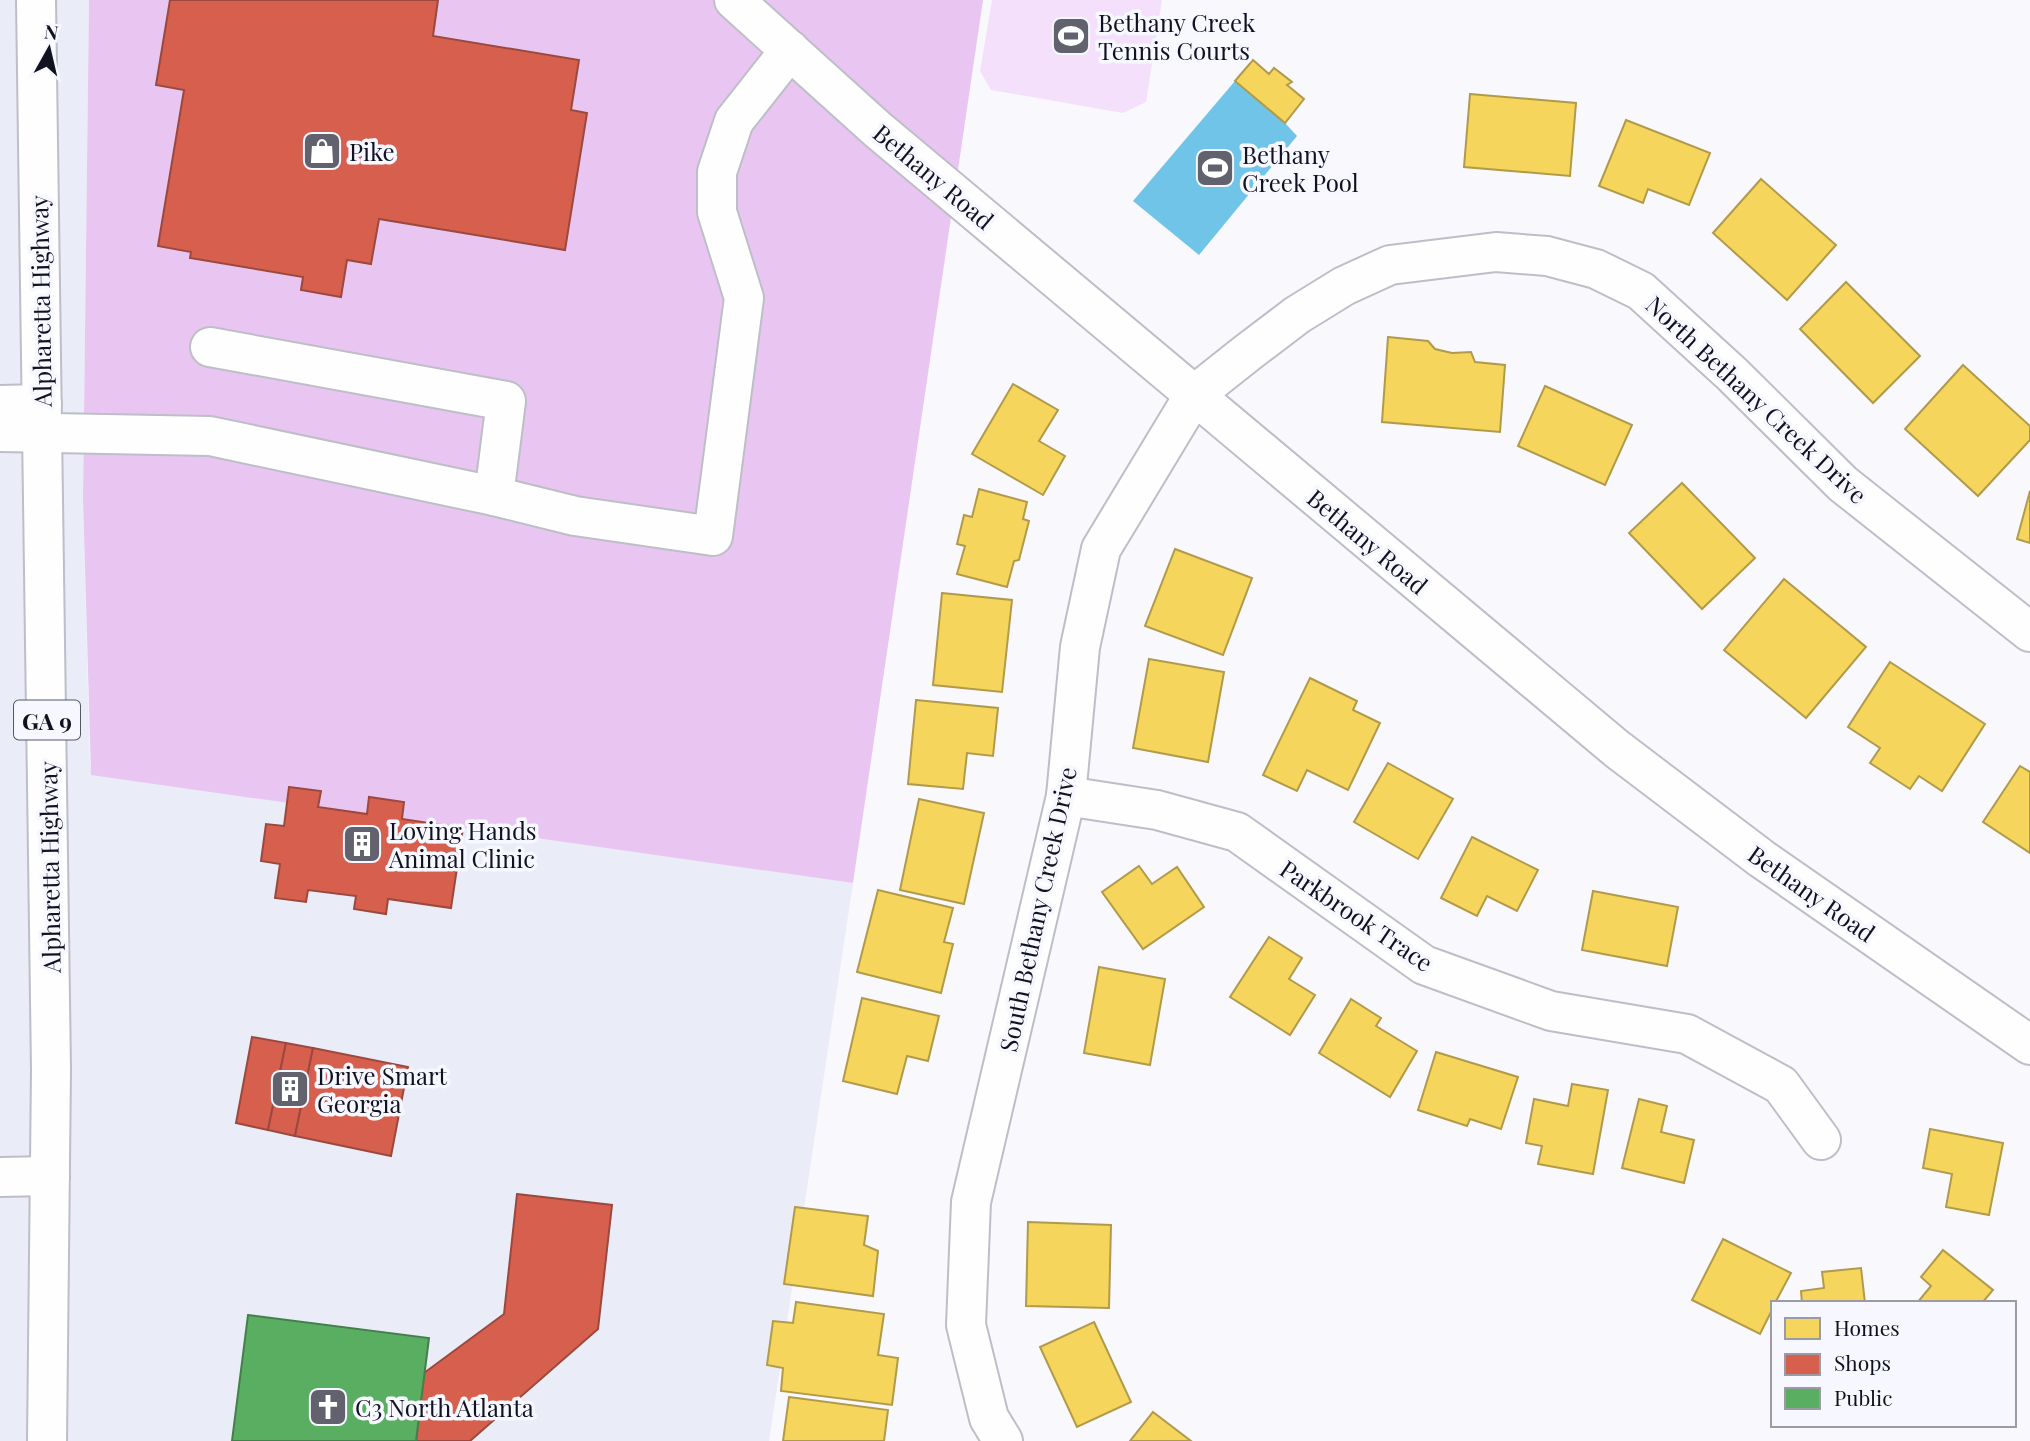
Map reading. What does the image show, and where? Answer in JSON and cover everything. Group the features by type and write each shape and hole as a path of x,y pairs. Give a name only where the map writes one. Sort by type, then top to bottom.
{"street":[{"name":"Alpharetta Highway","path":"36,0 51,1070 47,1441"},
{"name":"Bethany Road","path":"734,0 877,129 1617,749 1762,859 2030,1045"},
{"path":"0,405 42,419 210,436 494,496 575,516 713,536 744,298 717,212 717,172 734,121 790,50"},
{"name":"North Bethany Creek Drive","path":"1194,395 1297,316 1344,286 1390,265 1496,252 1547,256 1596,269 1642,291 1732,374 1843,484 2030,632"},
{"path":"210,346 506,401 494,496"},
{"name":"South Bethany Creek Drive","path":"1003,1441 989,1418 966,1325 971,1202 1066,796 1080,648 1101,549 1194,395"},
{"path":"0,432 42,419"},
{"name":"Parkbrook Trace","path":"1066,796 1157,810 1237,832 1424,965 1551,1011 1687,1034 1781,1085 1821,1140"},
{"path":"0,1177 50,1176"}],"shaded area":[{"path":"0,0 89,0 83,499 90,767 402,819 853,883 769,1441 0,1441"},
{"path":"89,0 983,0 853,883 91,775 83,499"},
{"name":"Bethany Creek Tennis Courts","path":"992,0 1162,0 1146,102 1123,113 991,90 980,71"}],"water":[{"name":"Bethany Creek Pool","path":"1235,81 1297,136 1199,255 1133,201"}],"building: Homes":[{"path":"1253,60 1269,74 1274,68 1292,82 1287,85 1304,99 1285,123 1235,81"},
{"path":"1470,94 1576,103 1570,176 1464,167"},
{"path":"1626,120 1710,153 1689,205 1648,189 1643,203 1599,186"},
{"path":"1761,179 1836,245 1787,300 1713,233"},
{"path":"1846,282 1920,356 1873,403 1800,329"},
{"path":"1388,337 1428,341 1435,349 1452,353 1471,352 1475,362 1505,365 1500,432 1382,422"},
{"path":"1963,365 2030,426 2030,440 1978,496 1905,429"},
{"path":"1013,384 1058,410 1039,441 1065,456 1043,495 972,454"},
{"path":"1545,386 1632,425 1605,485 1518,446"},
{"path":"1682,483 1755,558 1702,609 1629,533"},
{"path":"979,489 1027,502 1023,519 1029,521 1019,560 1014,561 1007,587 957,574 965,546 957,544 964,515 972,517"},
{"path":"2030,491 2030,543 2017,539"},
{"path":"1175,549 1252,578 1223,655 1145,626"},
{"path":"1784,579 1866,647 1806,718 1724,650"},
{"path":"942,593 1012,600 1002,692 933,685"},
{"path":"1149,659 1224,672 1208,762 1133,748"},
{"path":"1890,662 1985,724 1942,791 1919,776 1910,789 1870,763 1880,748 1848,727"},
{"path":"1310,678 1357,701 1353,710 1380,723 1348,790 1307,770 1297,791 1263,775"},
{"path":"916,700 998,708 993,756 967,753 963,789 908,784"},
{"path":"1388,763 1453,799 1418,859 1354,822"},
{"path":"2020,766 2030,772 2030,853 1983,822"},
{"path":"919,799 984,813 964,904 900,890"},
{"path":"1472,837 1538,870 1517,911 1487,896 1477,916 1441,898"},
{"path":"1139,866 1152,884 1177,867 1204,907 1143,949 1102,892"},
{"path":"878,890 953,908 944,942 953,944 941,993 857,972"},
{"path":"1593,891 1678,907 1667,966 1582,950"},
{"path":"1269,937 1302,958 1289,979 1315,995 1290,1035 1230,997"},
{"path":"1099,967 1165,979 1150,1065 1084,1053"},
{"path":"862,998 939,1016 928,1061 907,1056 897,1094 843,1081"},
{"path":"1351,999 1381,1018 1376,1026 1417,1051 1390,1097 1319,1053"},
{"path":"1436,1052 1518,1077 1501,1129 1470,1119 1467,1126 1418,1110"},
{"path":"1572,1084 1608,1090 1593,1174 1538,1164 1542,1146 1526,1143 1534,1099 1568,1106"},
{"path":"1639,1099 1667,1106 1661,1132 1694,1140 1684,1183 1622,1168"},
{"path":"1930,1129 2003,1143 1989,1215 1946,1207 1952,1174 1923,1168"},
{"path":"795,1207 868,1216 864,1245 878,1251 873,1296 784,1284"},
{"path":"1028,1222 1111,1225 1109,1308 1026,1306"},
{"path":"1723,1239 1791,1273 1776,1301 1771,1301 1771,1312 1760,1334 1692,1300"},
{"path":"1943,1250 1993,1290 1984,1301 1919,1301 1931,1286 1921,1277"},
{"path":"1861,1268 1865,1301 1802,1301 1801,1291 1824,1288 1822,1272"},
{"path":"796,1302 884,1314 878,1355 898,1358 892,1405 781,1391 783,1368 767,1365 773,1321 793,1323"},
{"path":"1094,1322 1131,1402 1077,1427 1040,1347"},
{"path":"789,1397 888,1410 884,1441 783,1441"},
{"path":"1153,1412 1191,1441 1130,1441"}],"building: Shops":[{"path":"170,0 438,0 433,36 579,60 571,110 587,113 565,250 379,219 371,264 347,260 341,297 301,290 303,277 190,258 191,252 158,246 184,90 156,85"},
{"name":"Loving Hands Animal Clinic","path":"289,787 321,791 318,807 367,814 369,797 404,802 402,819 463,828 451,908 388,899 386,914 354,909 356,896 308,890 306,902 275,898 280,864 261,861 266,824 284,826"},
{"path":"252,1037 286,1043 268,1130 236,1123"},
{"name":"Drive Smart Georgia","path":"286,1043 313,1048 295,1136 268,1130"},
{"path":"313,1048 408,1067 391,1156 295,1136"},
{"path":"517,1194 612,1205 598,1329 470,1441 416,1441 424,1373 504,1314"}],"building: Public":[{"name":"C3 North Atlanta","path":"248,1315 429,1338 416,1441 232,1441"}],"place":[{"name":"Bethany Creek Tennis Courts","path":"1071,36"},
{"name":"Pike","path":"322,151"},
{"name":"Bethany Creek Pool","path":"1215,168"},
{"name":"Loving Hands Animal Clinic","path":"362,844"},
{"name":"Drive Smart Georgia","path":"290,1089"},
{"name":"C3 North Atlanta","path":"328,1407"}]}
